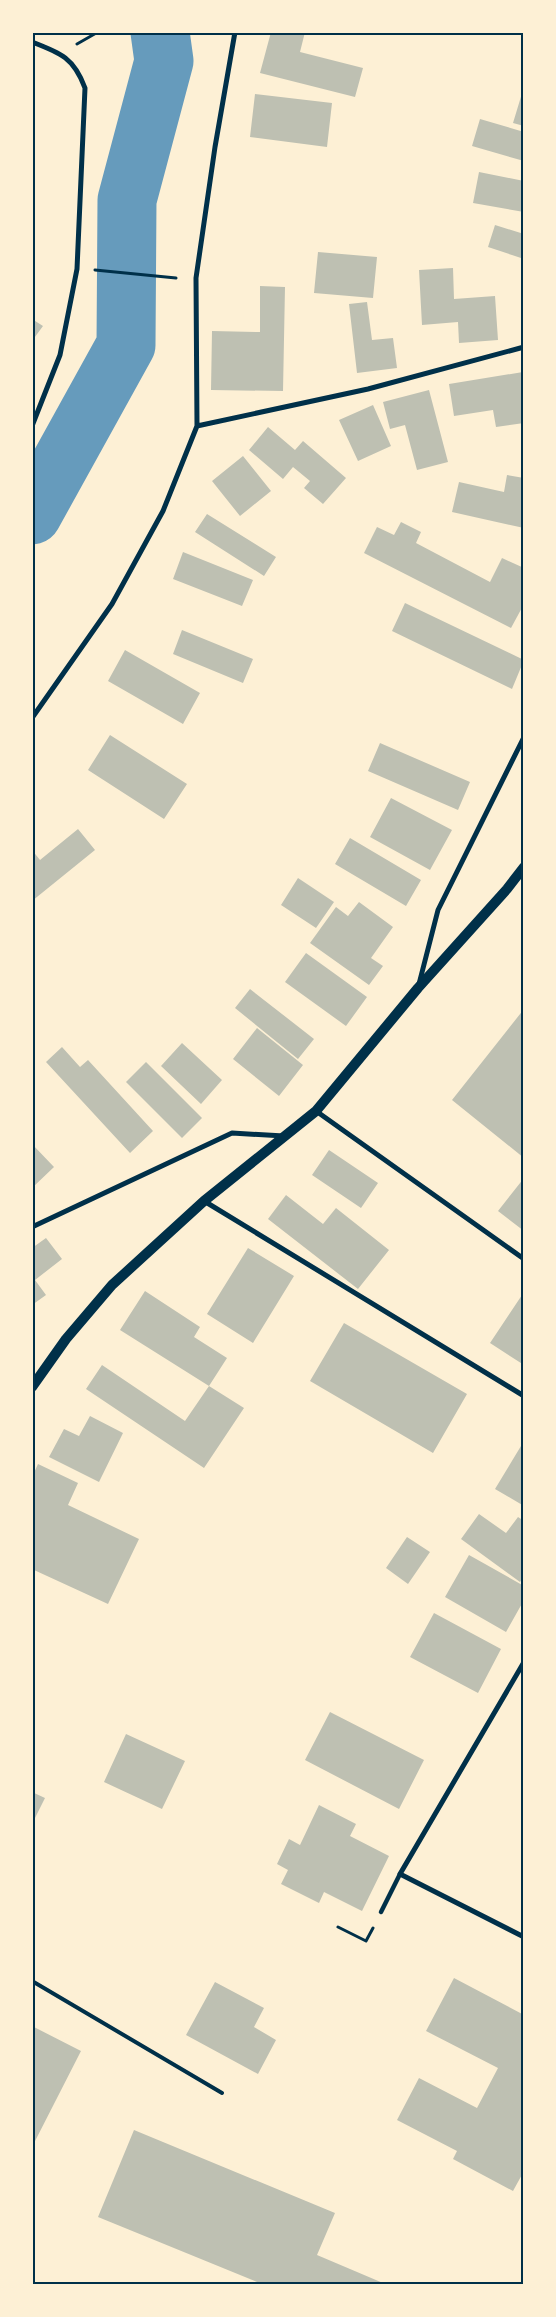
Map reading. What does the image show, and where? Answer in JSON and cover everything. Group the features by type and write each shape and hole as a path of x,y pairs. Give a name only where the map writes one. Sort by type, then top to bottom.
{"main road":[{"path":"32,1387 66,1339 112,1285 204,1201 316,1111 418,988 524,867"}],"street":[{"path":"32,718 112,604 163,511 196,426 196,278 215,147 235,32"},
{"path":"32,42 60,52 74,66 85,88 77,269 60,355 32,426"},
{"path":"196,426 368,389 524,347"},
{"path":"418,988 438,910 524,737"},
{"path":"316,1111 524,1259"},
{"path":"32,1227 232,1133 284,1136"},
{"path":"204,1201 524,1396"},
{"path":"381,1912 400,1874 524,1662"},
{"path":"400,1874 524,1937"}],"lane":[{"path":"32,1981 222,2093"}],"path":[{"path":"77,269 196,278"},
{"path":"338,1927 366,1941"}],"building":[{"path":"271,32 305,32 300,52 363,68 355,97 260,73"},
{"path":"524,90 524,126 513,123"},
{"path":"255,94 332,103 327,147 250,137"},
{"path":"480,119 524,132 524,161 472,146"},
{"path":"479,172 524,181 524,212 473,203"},
{"path":"495,225 524,234 524,259 488,247"},
{"path":"318,252 377,257 373,298 314,293"},
{"path":"453,268 454,299 495,296 498,340 459,343 458,322 422,325 419,270"},
{"path":"260,286 285,287 283,391 211,390 212,331 260,332"},
{"path":"367,302 372,340 393,338 397,368 357,373 349,304"},
{"path":"32,319 43,326 32,341"},
{"path":"523,372 524,423 496,427 493,410 454,416 449,384"},
{"path":"429,390 448,462 417,470 405,425 390,429 383,402"},
{"path":"373,405 391,446 358,461 339,420"},
{"path":"268,427 295,450 303,441 346,478 323,504 304,488 310,481 293,467 283,479 249,450"},
{"path":"243,456 271,491 240,516 212,481"},
{"path":"507,475 524,478 524,528 452,512 459,482 504,492"},
{"path":"207,514 276,557 264,576 195,532"},
{"path":"401,522 421,532 416,543 490,582 502,558 524,568 524,604 511,628 364,553 377,527 394,535"},
{"path":"183,552 253,580 242,606 173,579"},
{"path":"405,603 524,660 512,689 392,631"},
{"path":"182,630 253,659 243,683 173,654"},
{"path":"125,650 200,693 183,724 108,681"},
{"path":"110,735 187,784 164,819 88,770"},
{"path":"380,743 470,782 458,810 368,771"},
{"path":"391,798 452,830 430,870 370,837"},
{"path":"78,829 95,850 32,901 32,850 40,860"},
{"path":"350,838 421,880 406,906 335,864"},
{"path":"298,878 334,902 316,928 281,905"},
{"path":"359,902 393,927 371,958 383,966 369,985 310,943 336,907 348,916"},
{"path":"306,953 367,997 346,1026 285,982"},
{"path":"250,989 314,1039 298,1059 235,1008"},
{"path":"524,1009 524,1158 452,1100"},
{"path":"257,1028 303,1065 279,1096 233,1059"},
{"path":"182,1043 222,1080 201,1104 161,1066"},
{"path":"62,1047 80,1067 88,1060 153,1131 130,1153 46,1062"},
{"path":"146,1062 202,1118 182,1138 126,1082"},
{"path":"32,1144 54,1167 32,1188"},
{"path":"329,1150 378,1183 361,1208 312,1175"},
{"path":"524,1178 524,1231 498,1211"},
{"path":"286,1195 323,1224 336,1208 389,1250 358,1289 268,1219"},
{"path":"46,1238 62,1259 35,1280 46,1295 32,1305 32,1248"},
{"path":"248,1248 294,1276 253,1343 207,1314"},
{"path":"145,1291 200,1327 194,1337 227,1358 209,1386 120,1330"},
{"path":"524,1292 524,1365 490,1343"},
{"path":"344,1323 467,1394 433,1453 310,1381"},
{"path":"102,1365 185,1421 209,1386 244,1408 204,1468 86,1389"},
{"path":"90,1416 123,1433 99,1482 49,1457 64,1429 79,1436"},
{"path":"524,1441 524,1506 495,1489"},
{"path":"38,1464 78,1483 68,1505 139,1539 108,1604 34,1570 32,1574 32,1477"},
{"path":"479,1514 506,1533 518,1517 524,1521 524,1576 520,1582 461,1539"},
{"path":"407,1537 430,1552 408,1584 386,1568"},
{"path":"469,1555 524,1586 524,1600 506,1632 445,1597"},
{"path":"434,1613 501,1649 478,1693 410,1657"},
{"path":"330,1712 424,1760 399,1809 305,1760"},
{"path":"126,1734 185,1761 162,1809 104,1782"},
{"path":"32,1792 45,1798 32,1824"},
{"path":"319,1805 356,1824 350,1836 389,1856 362,1911 324,1892 319,1903 281,1884 288,1870 277,1864 289,1839 300,1845"},
{"path":"454,1978 524,2015 524,2171 513,2191 453,2159 457,2151 397,2120 419,2078 477,2108 498,2068 426,2031"},
{"path":"215,1982 264,2008 254,2027 276,2040 258,2074 186,2035"},
{"path":"32,2026 81,2051 32,2147"},
{"path":"134,2130 335,2213 317,2255 383,2283 262,2284 98,2217"}],"waterway":[{"path":"32,515 126,345 127,200 164,61 160,32"}]}
